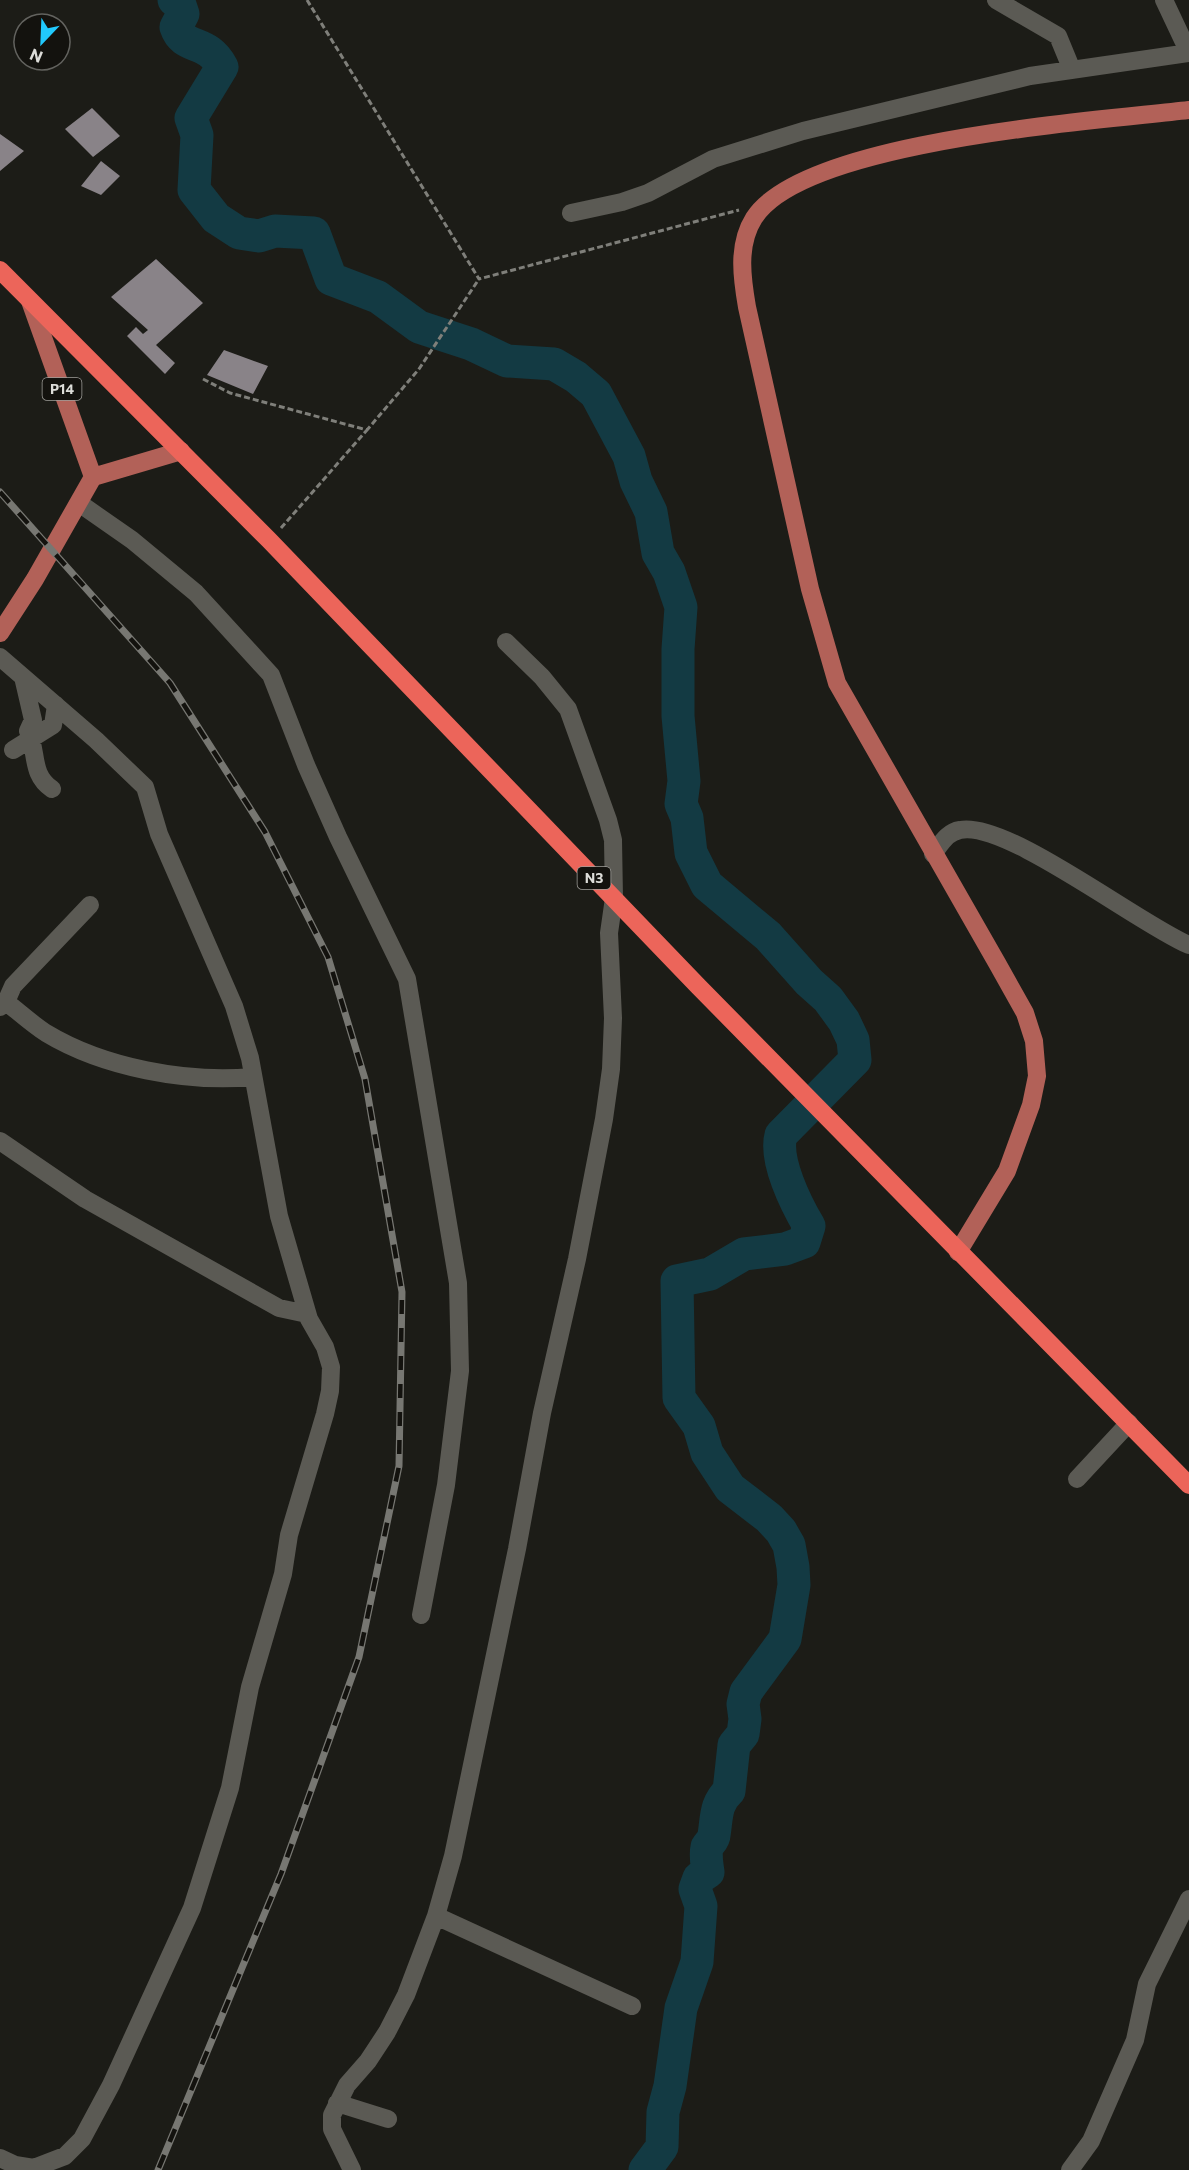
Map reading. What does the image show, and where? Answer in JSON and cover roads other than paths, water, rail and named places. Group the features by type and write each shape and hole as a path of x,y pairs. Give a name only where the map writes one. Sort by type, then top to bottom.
{"highway":[{"name":"N3","path":"0,270 269,540 958,1252 1189,1485"}],"main road":[{"path":"958,1252 1007,1171 1031,1105 1036,1076 1034,1041 1025,1013 837,683 822,637 761,375 741,274 747,237 753,220 766,203 791,186 833,167 909,148 984,134 1189,110"},
{"name":"P14","path":"30,301 93,477"},
{"path":"0,633 35,579 93,477 181,451"}],"street":[{"path":"996,0 1058,36 1072,70"},
{"path":"571,213 622,202 648,193 713,159 803,131 997,83 1189,53 1164,0"},
{"path":"79,503 132,540 196,593 271,675 333,827 407,979 458,1283 460,1371 446,1485 421,1615"},
{"path":"352,2170 330,2123 337,2103 387,2032 406,1995 436,1916 474,1765 542,1413 568,1303 604,1119 611,1069 613,1018 609,933 614,898 613,840 573,719 561,698 506,642"},
{"path":"0,657 137,776 145,787 159,834 234,1006 253,1077 279,1216 307,1314 325,1347 331,1367 330,1391 289,1535 276,1602 250,1687 230,1788 216,1839 192,1908 111,2085 82,2139 65,2156 34,2168 15,2165 0,2158"},
{"path":"23,677 25,694 32,709 33,720 28,731 35,751 33,762 42,783 52,789"},
{"path":"13,750 53,726 56,705"},
{"path":"933,854 950,833 957,830 978,830 999,836 1030,851 1189,945"},
{"path":"90,905 5,993 44,1032 67,1044 107,1058 170,1076 217,1080 253,1077"},
{"path":"0,1141 85,1200 279,1308 307,1314"},
{"path":"1077,1479 1129,1424"},
{"path":"1070,2170 1091,2141 1135,2040 1147,1984 1189,1899"},
{"path":"436,1916 632,2006"},
{"path":"337,2103 388,2119"}],"waterway":[{"path":"174,0 179,2 183,14 176,27 180,34 190,43 210,52 222,67 191,118 197,135 194,190 216,218 239,233 259,236 275,231 314,233 331,279 378,297 419,327 471,344 507,361 554,364 576,377 596,394 629,456 636,481 651,512 658,553 669,572 681,607 678,649 678,716 684,781 681,804 687,818 691,853 707,885 768,936 809,982 828,999 844,1021 853,1040 855,1060 781,1135 783,1169 809,1226 804,1242 785,1249 744,1254 710,1274 677,1281 679,1398 699,1426 707,1453 730,1488 769,1518 781,1531 789,1545 794,1585 785,1639 746,1692 743,1704 745,1719 743,1734 734,1745 729,1791 719,1806 714,1837 707,1847 708,1872 699,1878 695,1889 701,1906 697,1962 681,2008 670,2086 663,2112 662,2147 645,2170"}],"railway":[{"path":"0,492 170,683 265,832 328,957 365,1079 402,1292 399,1466 359,1657 281,1874 158,2170"}]}
